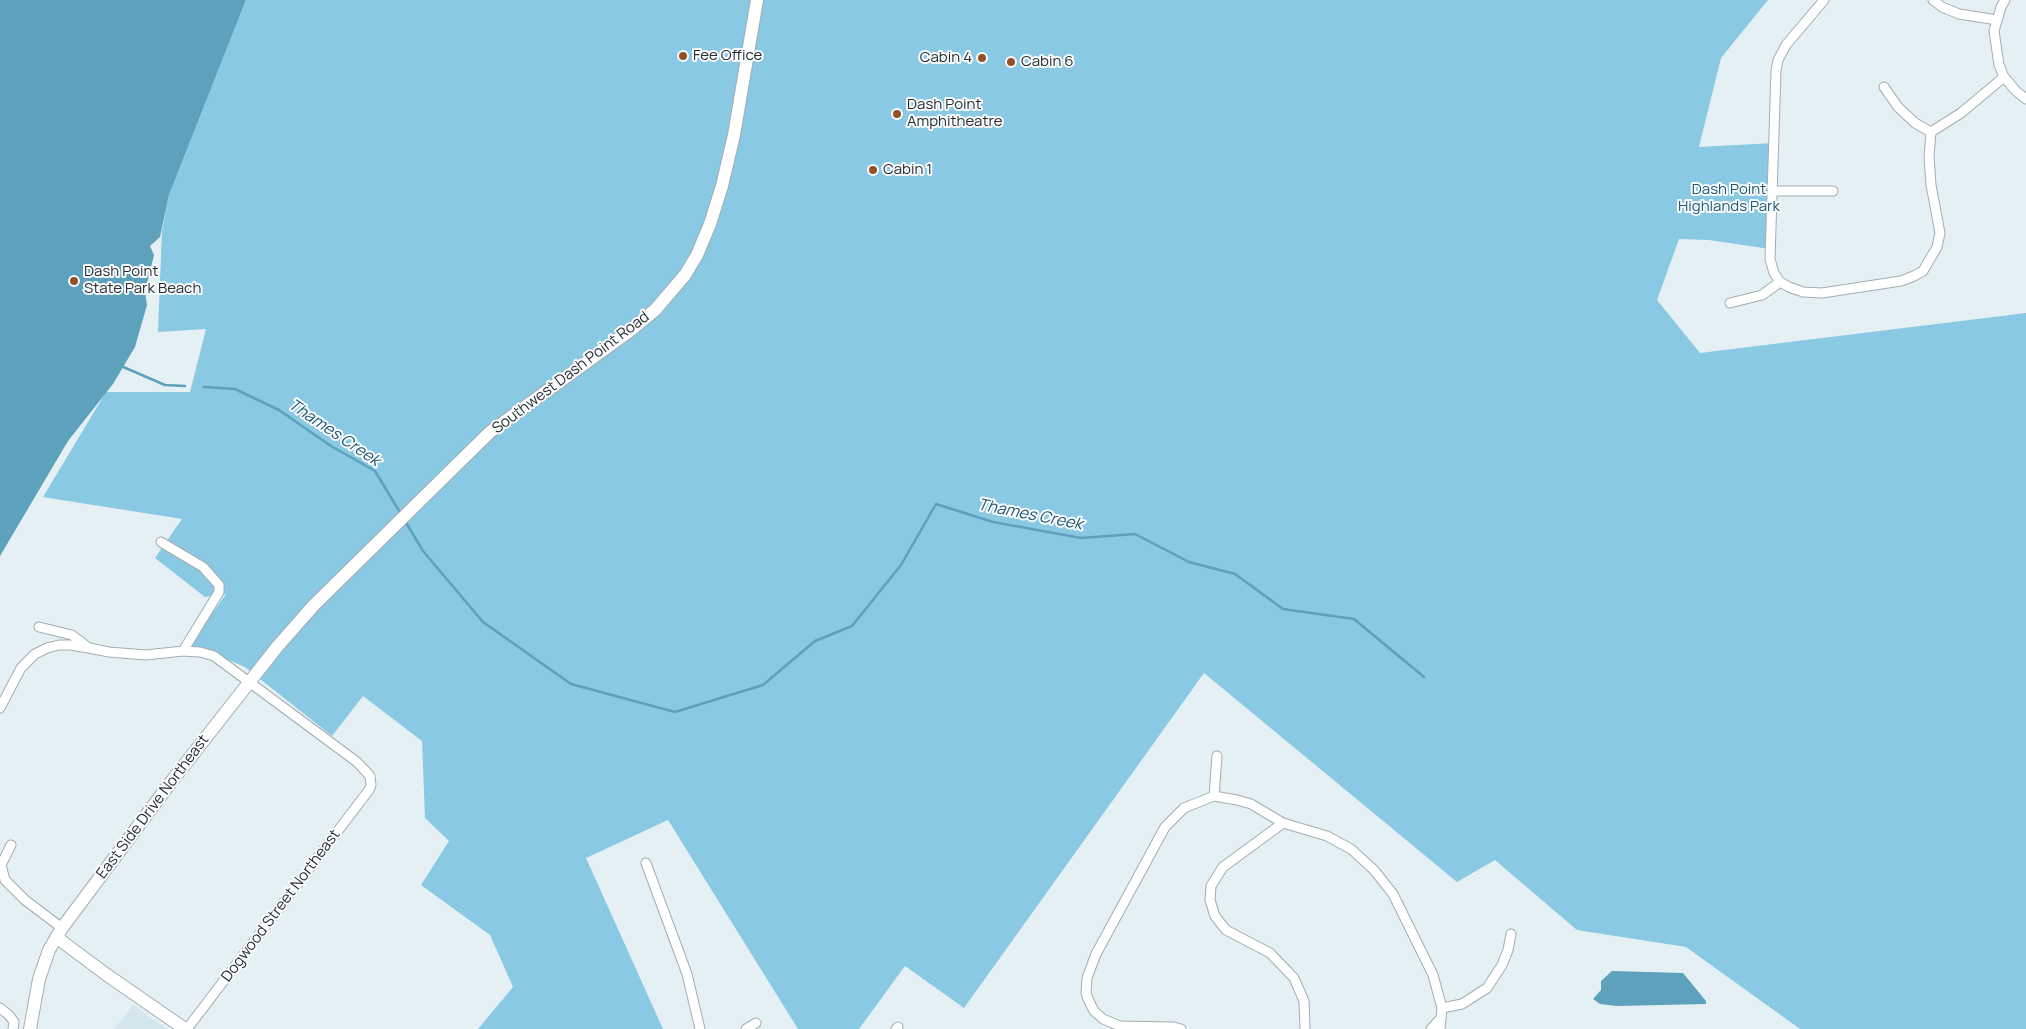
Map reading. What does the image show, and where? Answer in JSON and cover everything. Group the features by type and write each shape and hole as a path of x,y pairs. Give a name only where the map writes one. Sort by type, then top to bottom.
{"main road":[{"name":"Southwest Dash Point Road","path":"314,606 490,432 628,333 655,310 685,275 697,255 710,224 722,186 734,135 757,0"},
{"name":"East Side Drive Northeast","path":"30,1029 39,979 59,932 170,782 249,681 314,606"},
{"path":"59,932 114,980 186,1029"}],"street":[{"path":"1824,0 1786,45 1778,60 1776,71 1770,259 1774,273 1780,282 1803,292 1822,293 1902,280 1923,271 1937,247 1940,233 1931,185 1929,157 1931,132"},
{"path":"1933,0 1942,7 1959,14 1997,20"},
{"path":"2005,0 1994,32 1995,44 2004,77 2026,99"},
{"path":"1931,132 1961,113 2004,77"},
{"path":"1884,86 1898,107 1915,123 1931,132"},
{"path":"1772,191 1833,191"},
{"path":"1730,302 1762,295 1780,282"},
{"path":"161,542 203,567 219,585 219,592 183,651"},
{"path":"38,627 72,636 90,648"},
{"path":"0,708 21,668 35,654 59,645 71,644 119,653 146,655 183,651 200,652 214,656 249,681"},
{"name":"Dogwood Street Northeast","path":"186,1029 369,790 372,782 370,774 361,765 249,681"},
{"path":"1214,796 1217,756"},
{"path":"1181,1029 1174,1027 1120,1026 1103,1019 1094,1011 1088,999 1086,993 1087,978 1096,954 1165,827 1184,808 1214,796 1251,804 1283,823 1327,836 1340,842 1351,849 1374,870 1392,894 1408,922 1432,975 1442,1008 1440,1029"},
{"path":"1283,823 1223,867 1211,886 1210,900 1215,916 1226,930 1270,953 1294,978 1304,1001 1305,1029"},
{"path":"11,845 1,865 3,877 18,894 59,932"},
{"path":"646,863 687,974 700,1029"},
{"path":"1442,1008 1462,1004 1487,988 1502,965 1508,950 1511,934"},
{"path":"0,1008 14,1022 13,1029"},
{"path":"1431,1029 1440,1019"},
{"path":"746,1029 756,1023"}],"shaded area":[{"name":"Dash Point State Park Beach","path":"0,0 246,0 169,195 160,237 150,246 154,255 145,292 147,305 135,347 113,384 68,441 0,556"},
{"path":"1612,971 1683,973 1706,1001 1706,1004 1617,1006 1600,1004 1593,999 1601,990 1601,981"},
{"path":"133,1005 167,1029 114,1029"}],"green space":[{"name":"Dash Point Highlands Park","path":"246,0 1768,0 1721,58 1699,147 1774,143 1770,249 1709,240 1679,239 1657,300 1700,353 2026,313 2026,1029 1800,1029 1686,947 1577,930 1495,860 1457,882 1204,673 964,1008 905,966 859,1029 798,1029 668,820 586,858 663,1029 478,1029 513,987 490,935 421,885 449,841 425,818 422,741 363,696 332,736 245,667 212,653 186,649 226,594 205,597 155,558 182,519 43,497 106,392 190,392 206,329 158,332 162,231 169,195"}],"waterway":[{"name":"Thames Creek","path":"121,366 165,385 185,386"},
{"name":"Thames Creek","path":"204,387 235,389 279,410 331,446 375,471 401,514"},
{"name":"Thames Creek","path":"405,521 423,551 483,622 571,684 675,712 763,685 815,641 852,626 901,565 936,504 993,522 1081,538 1135,534 1189,562 1235,574 1283,609 1354,619 1424,677"}],"place":[{"name":"Fee Office","path":"683,56"},
{"name":"Cabin 4","path":"982,58"},
{"name":"Cabin 6","path":"1011,62"},
{"name":"Dash Point Amphitheatre","path":"897,114"},
{"name":"Cabin 1","path":"873,170"},
{"name":"Dash Point State Park Beach","path":"74,281"}]}
